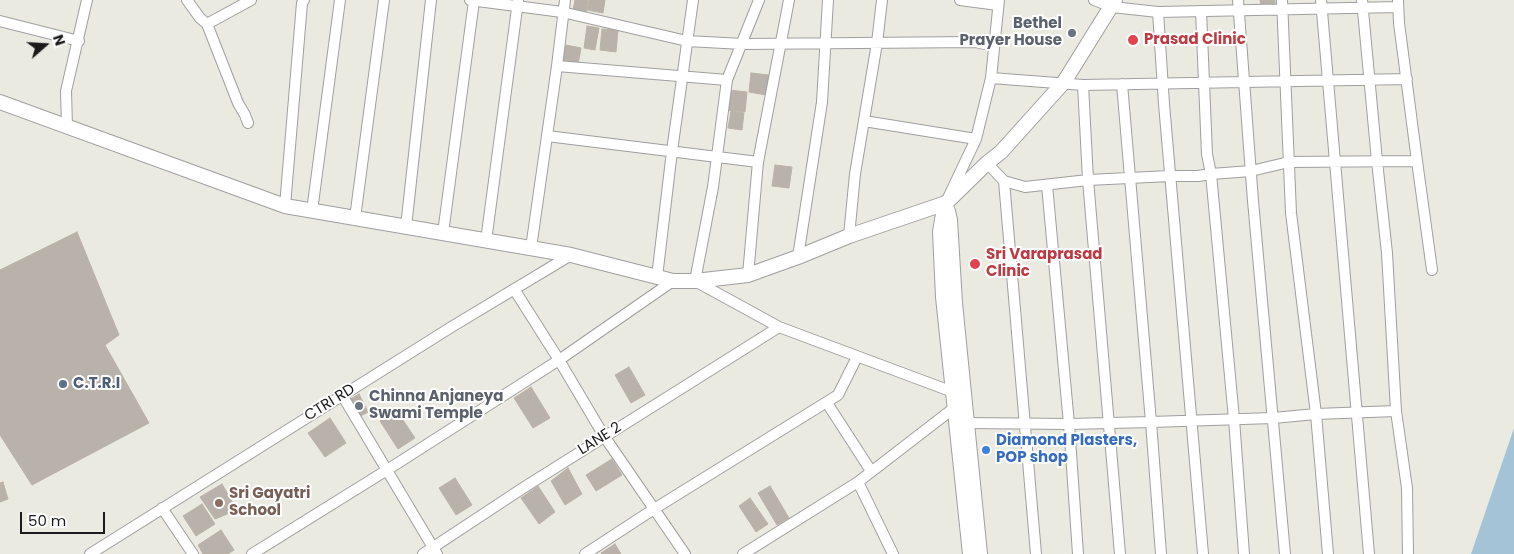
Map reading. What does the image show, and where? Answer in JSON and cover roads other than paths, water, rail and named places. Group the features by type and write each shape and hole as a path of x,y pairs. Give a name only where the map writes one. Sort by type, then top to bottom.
{"street":[{"path":"67,127 66,91 87,0"},
{"path":"187,0 200,18 207,24 238,103 248,123"},
{"path":"207,24 251,0"},
{"path":"285,206 302,3 304,0"},
{"path":"312,211 340,0"},
{"path":"354,218 384,0"},
{"path":"406,227 431,0"},
{"path":"470,0 518,3 687,41 743,44 975,42 994,46"},
{"path":"531,248 565,0"},
{"path":"657,277 693,0"},
{"path":"695,282 713,187 727,80 759,0"},
{"path":"748,275 758,162 789,0"},
{"path":"798,257 822,102 828,0"},
{"path":"849,236 855,174 877,43 882,0"},
{"path":"960,0 998,3 991,78 976,139 946,203 940,232 943,296 970,554"},
{"path":"1094,0 1158,12 1201,11 1239,5 1398,4 1432,270"},
{"path":"443,234 474,1"},
{"path":"486,241 518,3"},
{"path":"0,102 285,206 571,255 673,281 695,282 748,275 849,236 946,203 987,163 1002,152 1064,82 1113,3"},
{"path":"1321,4 1369,554"},
{"path":"1362,4 1387,253 1396,411 1407,488 1408,554"},
{"path":"1239,5 1250,170 1285,554"},
{"path":"1282,5 1291,213 1316,414 1328,554"},
{"path":"1201,11 1207,154 1211,174 1234,419 1244,554"},
{"path":"1158,12 1170,176 1204,554"},
{"path":"0,21 79,41"},
{"path":"557,66 727,80"},
{"path":"991,78 1064,82 1083,85 1407,79"},
{"path":"1122,84 1161,554"},
{"path":"1083,85 1088,180 1120,554"},
{"path":"864,121 976,139"},
{"path":"547,136 758,162"},
{"path":"987,163 1004,181 1025,187 1088,180 1198,176 1250,170 1289,162 1417,161"},
{"path":"1004,181 1036,554"},
{"path":"1047,185 1069,424 1078,554"},
{"path":"946,203 950,220 954,303 980,554"},
{"name":"CTRI RD","path":"90,554 445,330 571,255"},
{"path":"252,554 559,360 673,281"},
{"path":"695,282 779,327 953,392"},
{"path":"514,289 604,436 686,554"},
{"name":"LANE 2","path":"423,554 435,551 523,488 779,327"},
{"path":"585,554 654,509 827,403 838,395 857,357"},
{"path":"342,395 435,551"},
{"path":"827,403 871,471"},
{"path":"743,554 858,482 954,408"},
{"path":"966,423 1069,424 1191,421 1396,411"},
{"path":"858,482 893,554"},
{"path":"162,508 193,554"}],"water":[{"path":"1514,428 1514,554 1471,554"}],"place":[{"name":"Bethel Prayer House","path":"1072,33"},
{"name":"Prasad Clinic","path":"1133,40"},
{"name":"Sri Varaprasad Clinic","path":"975,264"},
{"name":"C.T.R.I","path":"63,384"},
{"name":"Chinna Anjaneya Swami Temple","path":"359,406"},
{"name":"Diamond Plasters, POP shop","path":"986,450"},
{"name":"Sri Gayatri School","path":"219,503"}]}
